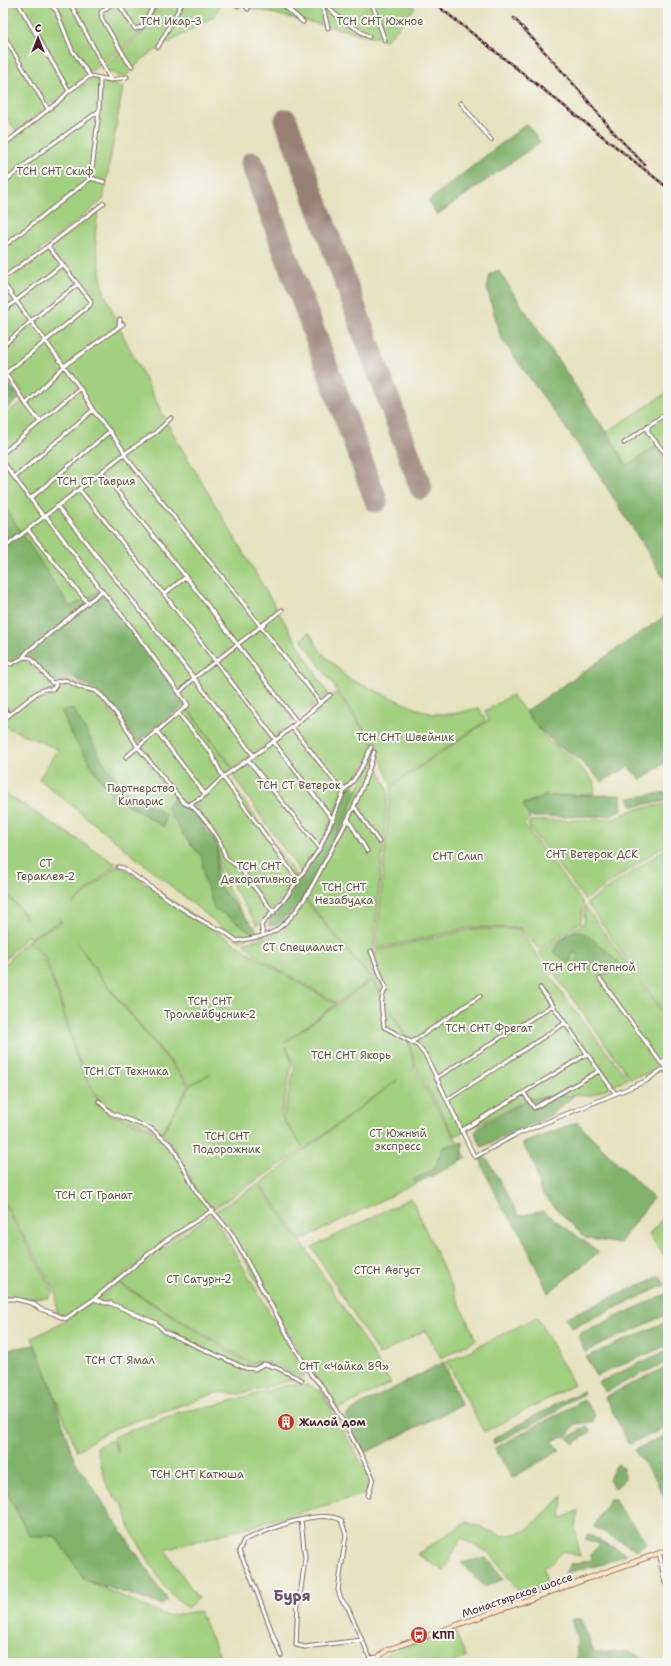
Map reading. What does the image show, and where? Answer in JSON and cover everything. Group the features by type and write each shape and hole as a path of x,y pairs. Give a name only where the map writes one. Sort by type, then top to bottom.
{"main road":[{"name":"Монастырское шоссе","path":"379,1657 387,1650 668,1550"},
{"path":"376,1663 379,1657"}],"street":[{"path":"18,3 68,91"},
{"path":"48,3 56,10 72,50 90,76 111,80 127,77"},
{"path":"113,3 101,12 102,19 128,62 132,66"},
{"path":"118,3 136,29 142,27 156,3"},
{"path":"158,47 182,3"},
{"path":"229,3 239,6"},
{"path":"244,3 248,9"},
{"path":"281,3 303,22"},
{"path":"323,3 328,28"},
{"path":"323,3 337,16 369,37"},
{"path":"372,3 385,41"},
{"path":"72,4 111,80"},
{"path":"3,35 48,109"},
{"path":"3,145 68,91 90,76"},
{"path":"3,247 91,178 99,111 100,79"},
{"path":"461,103 491,140"},
{"path":"3,182 41,152 99,111"},
{"path":"91,178 104,182"},
{"path":"3,278 104,203"},
{"path":"6,373 90,305 91,301 48,246"},
{"path":"3,311 15,300 63,264"},
{"path":"3,283 80,388 93,410 122,448 124,454 318,698 319,703"},
{"path":"3,346 31,321 78,284"},
{"path":"119,326 120,319"},
{"path":"26,404 64,366 123,324"},
{"path":"3,370 40,422"},
{"path":"3,453 80,388"},
{"path":"15,477 93,410"},
{"path":"624,443 668,412"},
{"path":"3,550 124,454 152,435 171,418"},
{"path":"648,425 648,432 668,457"},
{"path":"31,498 110,431"},
{"path":"3,462 130,625 188,705 156,730 126,757"},
{"path":"102,472 186,576 297,722"},
{"path":"79,489 164,594 333,820"},
{"path":"57,506 254,756"},
{"path":"28,530 87,602"},
{"path":"164,594 186,576"},
{"path":"3,658 6,662 11,664 22,658 28,651 102,591"},
{"path":"179,693 194,678 282,610"},
{"path":"3,720 38,692 46,689 54,689 56,684 52,683 31,658 22,658"},
{"path":"52,683 65,680 80,687 96,691 102,696 121,719 137,746 184,803 190,804 201,798 204,793 223,777 254,756 330,695"},
{"path":"3,706 9,715"},
{"path":"178,713 211,753 223,777 298,880"},
{"path":"291,726 339,787 345,789"},
{"path":"156,730 204,793"},
{"path":"263,935 261,925 274,913 320,848 345,789 350,785 364,763 371,747"},
{"path":"118,867 123,868 187,912 213,927 222,930 237,941 271,933 280,928 303,902 348,819 369,774 374,752"},
{"path":"248,760 320,848"},
{"path":"190,804 210,827 220,842 226,858 240,868 274,913"},
{"path":"354,806 379,842"},
{"path":"348,819 367,851"},
{"path":"371,951 386,989 382,994 381,1004 384,1027 417,1045 426,1056 474,1157 513,1136 646,1080 661,1070 668,1068"},
{"path":"600,979 661,1064 668,1068"},
{"path":"540,988 615,1093"},
{"path":"412,1042 480,996"},
{"path":"436,1078 553,1005"},
{"path":"446,1100 565,1023"},
{"path":"461,1131 587,1054"},
{"path":"661,1064 668,1060"},
{"path":"524,1093 534,1108 599,1071"},
{"path":"99,1101 111,1113 150,1128 172,1146 197,1193 232,1234 277,1317 312,1376 321,1385 342,1418 374,1478 368,1496"},
{"path":"3,1299 15,1299 32,1304 40,1309 65,1319 94,1298 162,1243 213,1210"},
{"path":"94,1298 105,1303 110,1303 156,1323 165,1332 245,1368 255,1369 264,1364 275,1367 302,1380"},
{"path":"281,1656 253,1582 239,1551 244,1540 268,1530 301,1520 322,1516 336,1517 341,1520 346,1534 338,1590 341,1599 348,1608 370,1658 379,1657"},
{"path":"301,1520 305,1558 298,1600 296,1644 305,1647 361,1640"},
{"path":"659,1553 662,1563 663,1578 668,1588"}],"green space":[{"path":"3,3 157,3 143,31 16,131 3,112"},
{"name":"ТСН Икар-3","path":"159,3 220,3 216,15 146,56 124,78 101,68 144,32"},
{"name":"ТСН СНТ Южное","path":"235,3 409,3 415,8 387,40 245,7"},
{"name":"ТСН СНТ Скиф","path":"92,78 123,87 103,200 3,280 3,145"},
{"path":"525,125 528,125 540,142 437,215 428,201"},
{"name":"ТСН СТ Таврия","path":"98,210 95,238 103,289 120,329 168,425 328,694 234,769 185,705 138,741 96,691 71,676 51,680 23,653 7,663 3,657 3,416 27,398 3,367 3,285"},
{"path":"498,270 627,466 655,446 668,462 668,585 598,473 501,338 487,289 490,274"},
{"path":"3,376 20,398 3,412"},
{"path":"668,392 668,461 655,446 627,466 607,432"},
{"path":"3,504 70,607 101,590 185,705 138,741 96,691 71,676 51,680 23,653 7,663 3,657"},
{"path":"668,614 668,760 641,780 628,767 602,782 575,756 556,745 533,722 526,711"},
{"name":"ТСН СНТ Швейник","path":"309,632 321,652 349,679 415,708 433,714 453,714 479,708 486,721 391,785 375,745 302,640"},
{"name":"Партнерство Кипарис","path":"22,657 48,682 70,679 95,694 138,743 187,709 233,769 192,801 224,882 254,934 239,941 39,779 58,749 3,726 3,662 6,666"},
{"name":"ТСН СТ Ветерок","path":"336,692 375,746 305,879 233,776"},
{"name":"СНТ Слип","path":"512,695 551,744 573,759 595,783 594,794 544,796 523,804 530,819 524,825 583,903 581,922 539,950 521,928 472,927 376,949 391,787 489,720 485,711"},
{"path":"69,709 74,710 104,763 125,791 165,814 164,827 109,793 70,732 62,711"},
{"name":"ТСН СНТ Незабудка","path":"373,754 388,791 371,978 304,897 334,844"},
{"name":"ТСН СНТ Декоративное","path":"227,777 298,878 273,909 257,925 218,863 218,846 195,803"},
{"path":"353,786 358,791 323,865 299,904 278,925 269,926 269,920 320,848 345,789"},
{"path":"3,792 116,864 73,904 118,865 263,962 336,1004 284,1043 372,980 408,1042 415,1067 413,1068 467,1158 301,1240 260,1184 397,1080 304,1149 213,1209 198,1193 173,1144 162,1134 191,1085 211,1073 190,1085 103,980 77,942 99,976 189,1086 161,1134 114,1112 107,1107 101,1101 84,1074 57,989 46,960 40,950 28,940 62,922 59,917 61,921 29,938 28,935 3,962 3,883 8,897 22,912 27,921 23,912 9,897 3,880","holes":["286,1046 295,1066 283,1118 303,1147 281,1116 292,1064"]},
{"path":"668,792 668,801 632,806 628,798"},
{"path":"621,795 622,810 611,816 535,817 529,816 523,805 545,796"},
{"path":"175,798 189,806 218,846 215,882 257,930 252,933 225,914 215,910 204,879 202,857 185,837 166,807"},
{"name":"СНТ Ветерок ДСК","path":"668,804 668,843 585,900 528,826 530,821 614,819 635,809"},
{"path":"668,847 668,1019 587,903"},
{"name":"СТ Специалист","path":"303,898 371,979 337,1003 264,961 242,943 273,935 300,905"},
{"name":"ТСН СНТ Степной","path":"585,906 668,1021 668,1069 630,1078 539,953 584,923"},
{"name":"ТСН СНТ Фрегат","path":"472,929 520,929 565,998 628,1079 590,1096 575,1095 530,1098 455,1136 417,1070 409,1042 373,979 376,951"},
{"path":"575,931 585,934 598,943 618,962 618,966 605,975 602,967 599,966 590,969 576,962 577,955 575,952 571,955 571,962 569,964 553,951 566,936"},
{"name":"ТСН СТ Гранат","path":"27,940 40,953 57,992 77,1058 90,1089 110,1114 149,1129 172,1146 197,1194 211,1210 65,1318 57,1314 56,1292 3,1199 3,966"},
{"path":"575,1095 548,1117 482,1147 475,1133 481,1125 530,1099"},
{"path":"577,1122 653,1198 619,1244 585,1238 541,1193 534,1163 522,1144"},
{"path":"463,1142 462,1161 415,1184 413,1180 434,1169 443,1147"},
{"path":"479,1155 488,1160 519,1216 543,1211 599,1252 548,1293 520,1232 503,1209 484,1170"},
{"name":"СНТ «Чайка 89»","path":"258,1184 308,1252 391,1383 334,1411 216,1211"},
{"name":"СТСН Август","path":"411,1198 476,1340 441,1358 425,1330 379,1355 312,1247"},
{"path":"3,1202 53,1291 49,1298 3,1299"},
{"name":"ТСН СТ Ямал","path":"212,1213 305,1374 302,1378 276,1365 263,1361 296,1379 240,1394 219,1392 107,1431 77,1451 32,1338 60,1324 118,1283 250,1364 261,1362 250,1362 118,1282"},
{"path":"668,1213 668,1262 649,1234"},
{"path":"660,1276 665,1285 572,1328 565,1318"},
{"path":"668,1293 668,1314 585,1352 578,1337 581,1333"},
{"path":"537,1317 574,1385 484,1432 447,1362"},
{"path":"668,1321 668,1345 596,1376 586,1357"},
{"path":"34,1345 47,1373 75,1461 168,1601 162,1605 85,1580 55,1536 29,1536 3,1485 3,1350"},
{"path":"668,1350 668,1361 605,1392 599,1382"},
{"path":"444,1362 461,1405 363,1454 345,1416 359,1406"},
{"path":"668,1366 668,1427 629,1444 605,1397"},
{"name":"ТСН СНТ Катюша","path":"288,1385 308,1385 321,1392 370,1478 366,1494 165,1550 198,1598 187,1608 165,1588 130,1529 124,1507 108,1489 96,1447 112,1440 118,1453 113,1437 180,1412 216,1405"},
{"path":"583,1391 584,1394 562,1405 557,1411 494,1444 493,1439 569,1397"},
{"path":"584,1400 595,1415 593,1422 575,1424 567,1436 551,1441 560,1450 512,1478 495,1448"},
{"path":"587,1426 591,1432 573,1444 567,1438"},
{"path":"668,1434 668,1506 655,1478 634,1450"},
{"path":"618,1464 623,1468 624,1479 615,1489 609,1480 615,1466"},
{"path":"3,1485 29,1536 55,1536 85,1580 167,1616 199,1611 223,1663 3,1663"},
{"path":"563,1496 561,1519 578,1510 575,1528 580,1556 563,1551 553,1563 543,1567 548,1585 523,1597 491,1554 461,1538 444,1571 417,1554 467,1522 503,1536 525,1531"},
{"path":"609,1499 615,1499 620,1509 647,1542 637,1550 594,1527"},
{"path":"588,1534 626,1554 603,1564 565,1573 570,1564 593,1560 589,1556 600,1544 585,1539"},
{"path":"486,1557 504,1579 485,1587 461,1563"},
{"path":"580,1618 594,1652 630,1652 654,1663 576,1663 577,1639 571,1620"},
{"path":"455,1630 466,1658 451,1663 380,1663 382,1657 389,1653"}],"runway":[{"path":"286,120 421,488"},
{"path":"252,163 376,501"}],"railway":[{"path":"434,3 668,188"},
{"path":"514,18 578,89 616,135 645,165"}],"place":[{"name":"Жилой дом","path":"286,1422"},
{"name":"КПП","path":"419,1635"}],"district":[{"name":"Буря","path":"292,1596"}],"park label":[{"name":"СТ Гераклея-2","path":"46,869"},
{"name":"ТСН СНТ Троллейбусник-2","path":"210,1007"},
{"name":"ТСН СНТ Якорь","path":"351,1055"},
{"name":"ТСН СТ Техника","path":"126,1071"},
{"name":"СТ Южный экспресс","path":"398,1139"},
{"name":"ТСН СНТ Подорожник","path":"227,1142"},
{"name":"СТ Сатурн-2","path":"199,1279"}]}
